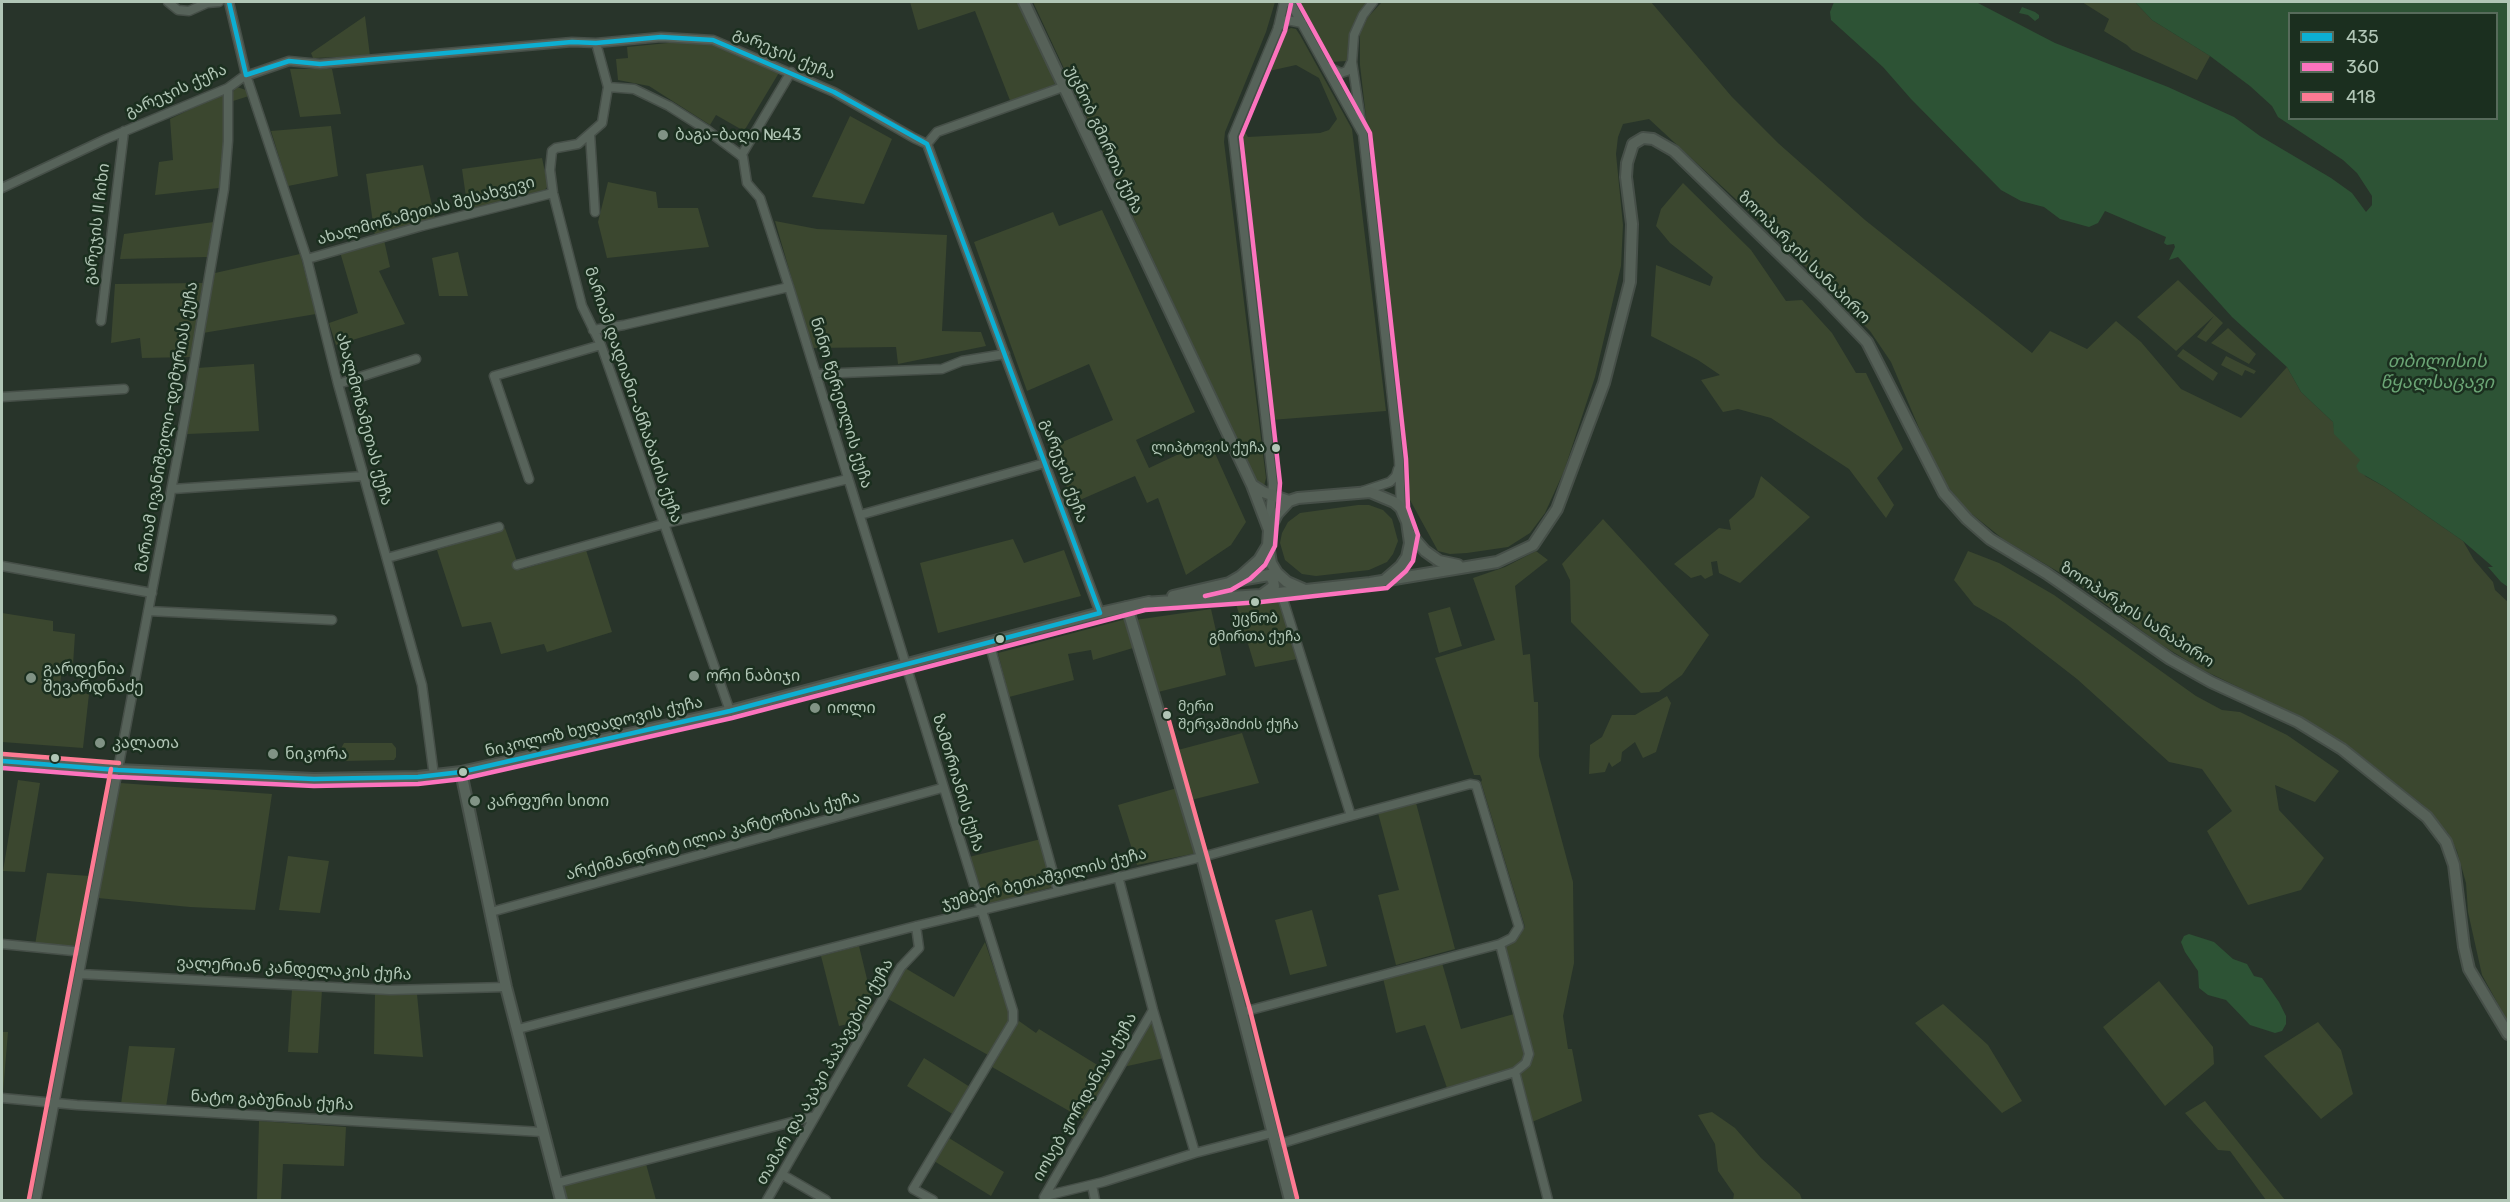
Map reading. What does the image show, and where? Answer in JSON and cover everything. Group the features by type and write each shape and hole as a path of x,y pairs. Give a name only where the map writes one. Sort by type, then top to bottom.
{"main road":[{"name":"უცნობ გმირთა ქუჩა","path":"1024,2 1062,87 1252,485 1269,530"},
{"name":"ზოოპარკის სანაპირო","path":"1473,565 1497,562 1533,545 1557,509 1604,383 1630,282 1632,224 1626,177 1629,152 1633,144 1643,138 1653,139 1674,151 1868,342 1944,493 1967,519 1990,539 2046,573 2170,659 2211,682 2298,722 2342,749 2432,822 2446,842 2454,865 2464,947 2469,969 2508,1034"},
{"path":"1252,485 1290,501"},
{"path":"1307,590 1287,582 1277,573 1270,563 1268,545 1269,530 1282,508 1298,498 1361,492 1375,493 1394,501 1401,508 1411,535 1425,551 1439,561 1454,565 1473,565"},
{"path":"1383,581 1401,566 1407,556 1411,535"},
{"name":"ნიკოლოზ ხუდადოვის ქუჩა","path":"2,761 118,770 346,780 434,776 461,772 730,711 906,663 1229,582 1246,573 1259,560 1268,545"},
{"name":"ნიკოლოზ ხუდადოვის ქუჩა","path":"1144,603 1307,590 1383,581 1473,565"},
{"path":"1229,582 1269,575 1274,586 1268,592 1260,595"}],"street":[{"path":"168,2 178,10 189,11 207,3 219,2"},
{"name":"ახალმოწამეთას ქუჩა","path":"229,2 246,75 307,259 338,384 422,685 434,776"},
{"path":"1269,530 1273,495 1233,136 1278,28 1284,2"},
{"path":"1290,2 1363,134"},
{"path":"1373,2 1363,15 1354,35 1352,62 1363,134 1399,460 1401,508"},
{"path":"1278,28 1287,20 1302,23"},
{"name":"გარეჯის ქუჩა","path":"2,188 124,131 228,88 246,75 289,61 320,64 572,42 596,43 661,37 712,40 834,92 927,144 1100,613"},
{"path":"595,212 590,134 602,123 608,87 596,43"},
{"path":"1326,66 1341,73 1347,71 1352,62"},
{"path":"608,87 634,89 669,106 707,130 741,156 791,72"},
{"path":"927,144 937,132 1062,87"},
{"name":"მარიამ ივანიშვილი-დემურიას ქუჩა","path":"36,1200 173,489 224,189 228,141 228,88"},
{"name":"გარეჯის II ჩიხი","path":"101,321 124,131"},
{"name":"მარიამ დადიანი-ანჩაბაძის ქუჩა","path":"590,134 578,144 556,148 552,152 550,170 553,193 582,306 601,345 730,711"},
{"name":"ნინო წერეთლის ქუჩა","path":"741,156 747,183 760,198 789,287 906,663"},
{"name":"ახალმოწამეთას შესახვევი","path":"307,259 422,226 553,193"},
{"path":"593,330 789,287"},
{"path":"529,479 494,376 601,345"},
{"path":"816,374 942,369 962,361 1005,354"},
{"path":"338,384 416,359"},
{"path":"2,397 124,389"},
{"path":"1361,492 1390,482 1396,476 1399,460"},
{"path":"860,515 1045,463"},
{"path":"173,489 364,476"},
{"path":"517,565 663,524 848,479"},
{"path":"387,558 500,527"},
{"path":"2,566 152,593"},
{"path":"1281,593 1351,816"},
{"path":"1127,607 1202,857 1290,1200"},
{"path":"148,612 332,620"},
{"path":"989,642 1058,891"},
{"name":"ზამთრიანის ქუჩა","path":"906,663 942,788 982,911"},
{"path":"461,772 506,987 561,1200"},
{"name":"ჯუმბერ ბეთაშვილის ქუჩა","path":"518,1029 916,926 1202,857 1470,784 1476,785 1519,927 1512,938 1500,944"},
{"name":"არქიმანდრიტ ილია კარტოზიას ქუჩა","path":"491,912 942,788"},
{"path":"1118,876 1153,1010 1195,1153"},
{"path":"933,1200 913,1188 1013,1022 1012,1011 982,911"},
{"name":"თამარ და აკაკი პაპავების ქუჩა","path":"767,1200 901,967 919,948 916,926"},
{"path":"2,944 83,952"},
{"path":"1243,1012 1500,944 1529,1054 1526,1063 1515,1072 1276,1145"},
{"name":"ვალერიან კანდელაკის ქუჩა","path":"80,974 390,990 506,987"},
{"name":"იოსებ ჟორდანიას ქუჩა","path":"1043,1198 1153,1010"},
{"path":"1515,1072 1548,1200"},
{"name":"ნატო გაბუნიას ქუჩა","path":"2,1098 89,1106 542,1132"},
{"path":"557,1183 815,1116"},
{"path":"1043,1198 1272,1132"},
{"path":"783,1175 826,1200"},
{"path":"1092,1185 1095,1200"}],"shaded area":[{"path":"910,2 1021,2 1055,84 1011,103 975,11 918,30"},
{"path":"1033,2 1275,2 1266,32 1225,132 1224,142 1266,478 1264,486 1256,480"},
{"path":"1296,2 1369,2 1358,16 1350,34 1347,61 1331,62"},
{"path":"1382,2 1651,2 1732,97 1778,143 1865,220 2032,353 2050,331 2087,349 2116,321 2141,342 2181,389 2241,418 2287,367 2301,392 2333,422 2335,434 2361,460 2365,476 2385,487 2463,541 2474,560 2493,582 2495,590 2508,602 2508,1022 2482,975 2468,912 2466,883 2457,851 2448,833 2423,805 2346,744 2294,714 2201,669 2160,644 2072,580 2003,539 1968,511 1944,482 1936,468 1891,362 1870,331 1768,229 1649,119 1623,124 1618,137 1616,154 1623,225 1621,266 1595,377 1564,471 1545,513 1530,533 1508,547 1450,554 1438,551 1410,500 1360,65 1360,33 1368,17"},
{"path":"2082,2 2135,2 2152,20 2210,56 2197,80 2132,50 2104,31 2109,19"},
{"path":"365,16 370,56 313,58 311,53"},
{"path":"1291,28 1296,29 1352,129 1386,411 1271,420 1238,140 1281,33","holes":["1296,65 1319,78 1337,119 1329,130 1320,133 1248,137 1244,130 1269,71"]},
{"path":"688,41 712,43 780,71 744,131 716,115 710,125 649,86 618,80 616,59 628,58 627,47"},
{"path":"290,69 332,69 341,114 300,117"},
{"path":"237,87 246,90 249,96 233,101 232,93"},
{"path":"224,93 226,141 219,188 155,195 159,162 173,160 170,119"},
{"path":"850,116 892,139 864,204 812,197"},
{"path":"331,126 338,176 288,186 271,131"},
{"path":"542,158 548,186 544,191 468,211 462,169"},
{"path":"423,165 435,219 375,237 366,174"},
{"path":"608,182 656,192 658,208 698,208 709,247 607,258 598,222"},
{"path":"1683,183 1751,250 1786,301 1802,300 1832,333 1856,373 1866,373 1903,449 1877,478 1894,505 1886,518 1849,469 1771,418 1738,409 1723,412 1701,380 1720,375 1698,360 1651,336 1656,265 1710,286 1713,277 1670,243 1656,226 1661,209"},
{"path":"1102,210 1195,412 1136,440 1149,468 1209,440 1246,522 1231,545 1186,575 1158,498 1147,503 1135,476 1073,503 1051,447 1113,420 1089,364 1027,391 974,242 1053,212 1059,226"},
{"path":"775,221 817,229 947,235 942,331 981,332 986,346 898,364 896,347 812,348"},
{"path":"214,222 207,257 120,259 124,234"},
{"path":"384,240 390,267 379,271 405,324 336,345 329,323 358,313 340,252"},
{"path":"458,252 468,296 439,296 432,258"},
{"path":"300,254 316,314 203,333 215,273"},
{"path":"2178,280 2223,323 2206,342 2197,337 2214,316 2176,351 2137,317"},
{"path":"203,283 191,357 142,358 140,338 111,343 115,284"},
{"path":"2228,328 2256,354 2249,364 2211,343"},
{"path":"2183,349 2218,373 2213,381 2177,356"},
{"path":"2226,356 2256,371 2254,374 2245,370 2242,376 2221,365"},
{"path":"254,364 259,431 187,434 197,368"},
{"path":"1761,476 1810,517 1740,583 1719,573 1717,561 1711,562 1713,575 1705,579 1701,575 1691,578 1674,564 1719,528 1731,530 1729,520 1754,497"},
{"path":"1369,505 1383,510 1392,519 1398,541 1387,562 1369,570 1316,576 1302,574 1285,560 1280,543 1288,522 1300,513"},
{"path":"1603,519 1709,635 1682,675 1659,692 1641,693 1571,622 1570,580 1562,564"},
{"path":"505,528 520,570 586,550 612,632 547,652 544,644 501,654 491,622 462,627 437,550"},
{"path":"1013,539 1024,563 1064,550 1081,596 938,633 920,563"},
{"path":"1536,551 1548,560 1515,586 1523,655 1530,654 1534,702 1538,702 1539,756 1573,882 1574,963 1563,1016 1568,1049 1572,1049 1582,1101 1532,1122 1519,1073 1531,1061 1504,949 1507,943 1521,933 1525,927 1482,780 1480,775 1474,775 1435,658 1495,640 1473,578 1505,567"},
{"path":"1968,551 1999,563 2054,595 2196,696 2222,710 2240,712 2287,735 2339,771 2315,802 2275,785 2279,810 2324,858 2301,890 2248,905 2207,831 2232,811 2202,769 2169,762 2077,679 2005,623 1974,605 1954,580"},
{"path":"1279,598 1297,659 1255,667 1236,604"},
{"path":"1450,607 1462,646 1439,653 1428,613"},
{"path":"1211,609 1226,675 1158,692 1135,620"},
{"name":"გარდენია შევარდნაძე","path":"2,613 53,621 53,631 75,634 73,665 62,664 60,690 89,694 83,748 2,742"},
{"path":"1126,619 1133,648 1093,660 1091,650 1068,654 1074,680 1009,697 998,653"},
{"path":"1667,696 1671,703 1656,752 1643,758 1635,742 1622,752 1621,761 1612,767 1609,762 1605,772 1589,774 1590,745 1602,737 1612,715 1635,715"},
{"path":"1242,733 1259,783 1191,800 1178,750"},
{"path":"344,743 392,743 396,748 396,757 394,760 343,761 338,754"},
{"path":"18,780 40,783 25,872 3,871"},
{"path":"120,783 272,794 255,910 190,907 98,898"},
{"path":"1177,788 1197,853 1137,865 1118,805"},
{"path":"1416,803 1455,949 1396,965 1378,895 1399,890 1378,813"},
{"path":"1041,839 1053,887 985,905 969,857"},
{"path":"288,856 329,861 320,913 279,910"},
{"path":"47,873 90,876 77,947 35,945"},
{"path":"1312,910 1327,966 1290,975 1275,920"},
{"path":"985,942 1011,1019 988,1055 888,999 905,968 954,997"},
{"path":"859,946 874,1008 866,1020 839,1026 821,956"},
{"path":"1442,963 1461,1029 1514,1014 1525,1056 1517,1067 1447,1088 1425,1025 1396,1033 1383,978"},
{"path":"2159,981 2213,1047 2214,1064 2165,1106 2103,1027"},
{"path":"292,989 322,990 318,1053 288,1052"},
{"path":"375,994 417,994 423,1057 374,1054"},
{"path":"1943,1004 1988,1045 2022,1101 2002,1113 1915,1023"},
{"path":"1152,1018 1164,1058 1123,1067"},
{"path":"1019,1021 1036,1033 1039,1029 1112,1074 1085,1120 992,1067"},
{"path":"2318,1022 2341,1050 2353,1094 2321,1119 2264,1056"},
{"path":"2,1032 8,1032 3,1092 2,1092"},
{"path":"129,1046 175,1048 166,1107 121,1104"},
{"path":"924,1058 970,1087 954,1115 907,1086"},
{"path":"2205,1101 2285,1200 2266,1200 2230,1151 2218,1150 2185,1113"},
{"path":"1712,1112 1735,1128 1761,1158 1800,1194 1802,1200 1733,1200 1734,1194 1718,1171 1715,1144 1698,1115"},
{"path":"259,1121 346,1127 344,1166 283,1164 281,1200 257,1200"},
{"path":"949,1138 1004,1172 991,1196 934,1161"},
{"path":"646,1164 656,1200 566,1200 562,1186"}],"water":[{"name":"თბილისის წყალსაცავი","path":"1834,2 1976,2 2055,43 2168,87 2234,117 2260,136 2352,193 2366,212 2372,205 2372,196 2357,173 2343,160 2278,117 2272,106 2250,86 2210,56 2152,20 2135,2 2508,2 2508,587 2488,567 2493,567 2463,541 2385,487 2359,472 2356,466 2360,460 2334,434 2333,422 2301,392 2287,367 2232,317 2178,257 2169,260 2175,247 2174,244 2164,243 2166,237 2105,211 2098,223 2089,227 2060,219 2044,207 2021,201 2001,190 1911,99 1883,67 1831,20 1830,12"},
{"path":"2022,7 2035,12 2039,18 2035,21 2028,15 2019,13"},
{"path":"2189,934 2214,942 2233,959 2247,964 2254,976 2262,978 2286,1016 2286,1024 2282,1031 2275,1033 2250,1025 2226,1000 2208,995 2199,988 2198,971 2181,942 2184,936"}],"transit line":[{"name":"435","path":"229,2 246,75"},
{"name":"360","path":"2,768 118,777 314,786 418,784 462,779 732,718 1145,610 1261,602 1387,588 1406,571 1413,561 1418,535 1408,507 1406,459 1370,133 1298,2"},
{"name":"360","path":"1205,596 1231,590 1250,579 1265,565 1275,546 1280,483 1241,137 1285,31 1291,4"},
{"name":"435","path":"246,75 289,61 320,64 572,42 596,43 661,37 713,40 834,92 927,144 1100,613"},
{"name":"435","path":"2,761 118,770 314,779 418,777 461,772 730,711 1100,613"},
{"name":"418","path":"1166,710 1250,1010 1297,1198"},
{"name":"418","path":"3,754 119,763"},
{"name":"418","path":"29,1199 111,769"}],"place":[{"name":"ბაგა-ბაღი №43","path":"663,135"},
{"name":"ლიპტოვის ქუჩა","path":"1276,448"},
{"name":"უცნობ გმირთა ქუჩა","path":"1255,602"},
{"name":"ორი ნაბიჯი","path":"694,676"},
{"name":"გარდენია შევარდნაძე","path":"31,678"},
{"name":"იოლი","path":"815,708"},
{"name":"მერი შერვაშიძის ქუჩა","path":"1167,715"},
{"name":"კალათა","path":"100,743"},
{"name":"ნიკორა","path":"273,754"},
{"name":"კარფური სითი","path":"475,801"}]}
